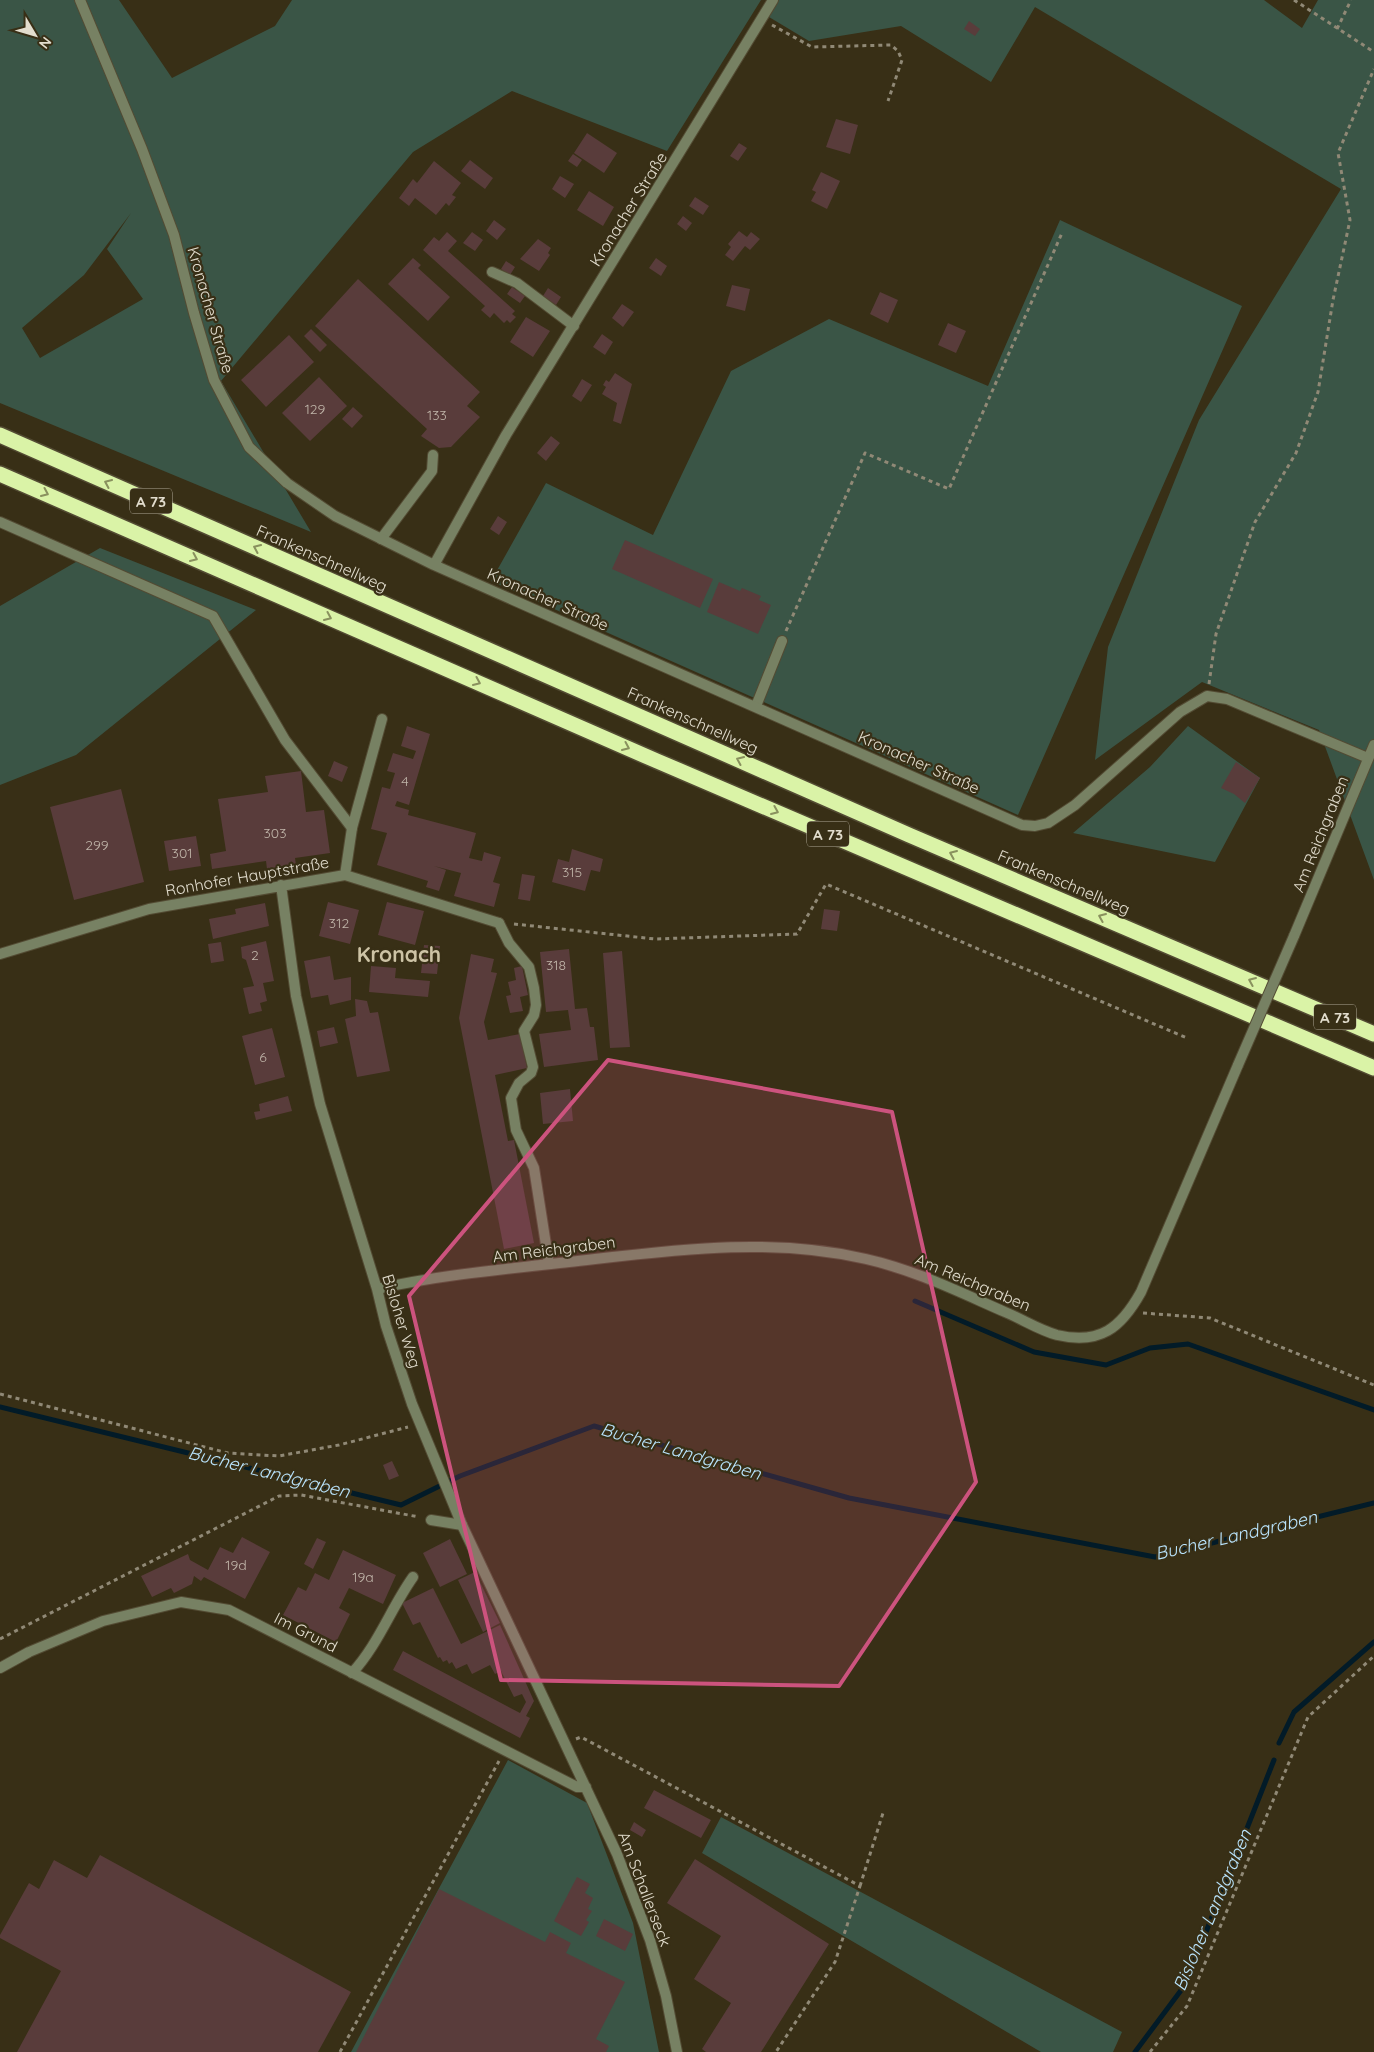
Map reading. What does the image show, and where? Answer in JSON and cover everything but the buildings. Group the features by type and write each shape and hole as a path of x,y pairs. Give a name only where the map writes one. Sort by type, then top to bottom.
{"highway":[{"name":"Frankenschnellweg","path":"0,435 909,835 1374,1034"},
{"name":"A 73","path":"0,474 657,761 1374,1068"}],"street":[{"name":"Kronacher Straße","path":"80,0 142,148 174,235 214,380 250,447 295,489 335,516 434,565 1022,825 1035,826 1048,823 1075,805 1180,712 1207,696"},
{"name":"Kronacher Straße","path":"434,565 506,435 774,0"},
{"path":"492,272 517,283 574,326"},
{"path":"381,539 432,471 433,455"},
{"path":"0,522 213,616 285,740 352,828"},
{"path":"756,706 782,641"},
{"path":"1207,696 1227,700 1368,758"},
{"path":"346,874 352,828 382,719"},
{"name":"Am Reichgraben","path":"377,1289 423,1279 679,1249 784,1246 865,1258 920,1274 1056,1335 1087,1339 1113,1330 1130,1312 1141,1292 1294,936 1374,744"},
{"name":"Ronhofer Hauptstraße","path":"0,954 149,909 346,874 499,923"},
{"name":"Bisloher Weg","path":"281,885 296,996 320,1104 377,1289 386,1326 439,1474 566,1742"},
{"path":"499,923 509,943 529,967 536,1005 534,1015 524,1031 533,1066 531,1072 519,1083 511,1098 516,1130 534,1168 549,1264"},
{"path":"432,1520 462,1526"},
{"path":"352,1673 364,1660 398,1598 413,1577"},
{"name":"Im Grund","path":"0,1668 29,1652 103,1621 181,1602 229,1610 577,1787 586,1787"},
{"name":"Am Schallerseck","path":"566,1742 618,1854 650,1940 666,1996 677,2052"}],"path":[{"path":"1294,0 1374,52"},
{"path":"1337,29 1351,0"},
{"path":"762,20 812,46 891,46 898,51 902,60 888,101"},
{"path":"1207,696 1216,634 1255,522 1296,453 1318,392 1333,300 1350,220 1338,153 1374,69"},
{"path":"782,641 865,453 949,489 1062,233"},
{"path":"499,923 655,939 797,934 826,884 1187,1038"},
{"path":"1130,1312 1210,1318 1374,1385"},
{"path":"0,1394 236,1453 278,1456 339,1445 421,1424"},
{"path":"0,1639 279,1496 301,1495 432,1520"},
{"path":"1150,2052 1187,2006 1308,1717 1374,1656"},
{"path":"566,1742 581,1738 860,1886"},
{"path":"340,2052 505,1750"},
{"path":"776,2052 835,1962 883,1813"}],"highlighted area":[{"path":"608,1060 892,1112 976,1482 839,1686 501,1680 409,1296"}],"green space":[{"path":"0,0 119,0 172,78 275,26 292,0 761,0 667,151 512,91 413,152 221,381 311,532 0,403","holes":["131,213 107,249 143,299 40,358 22,328 84,275"]},
{"path":"779,0 1264,0 1302,28 1318,0 1374,0 1374,880 1319,730 1202,682 1095,760 1108,647 1199,420 1341,189 1035,7 991,82 901,26 809,41 769,17"},
{"path":"1060,220 1242,306 1018,815 491,581 546,483 653,535 731,371 829,319 988,386"},
{"path":"100,548 256,610 76,755 0,785 0,606"},
{"path":"1188,726 1260,778 1215,862 1073,833 1150,767"},
{"path":"508,1760 587,1803 633,1923 659,2052 351,2052"},
{"path":"721,1817 1122,2032 1113,2052 1041,2052 702,1853"}],"waterway":[{"path":"915,1301 1034,1352 1106,1365 1150,1348 1188,1344 1374,1410"},
{"name":"Bucher Landgraben","path":"0,1407 401,1505 460,1476 594,1426 849,1498 1155,1557 1374,1503"},
{"name":"Bisloher Landgraben","path":"1279,1743 1294,1712 1374,1642"},
{"name":"Bisloher Landgraben","path":"1135,2052 1185,1985 1274,1760"}],"district":[{"name":"Kronach","path":"399,954"}]}
